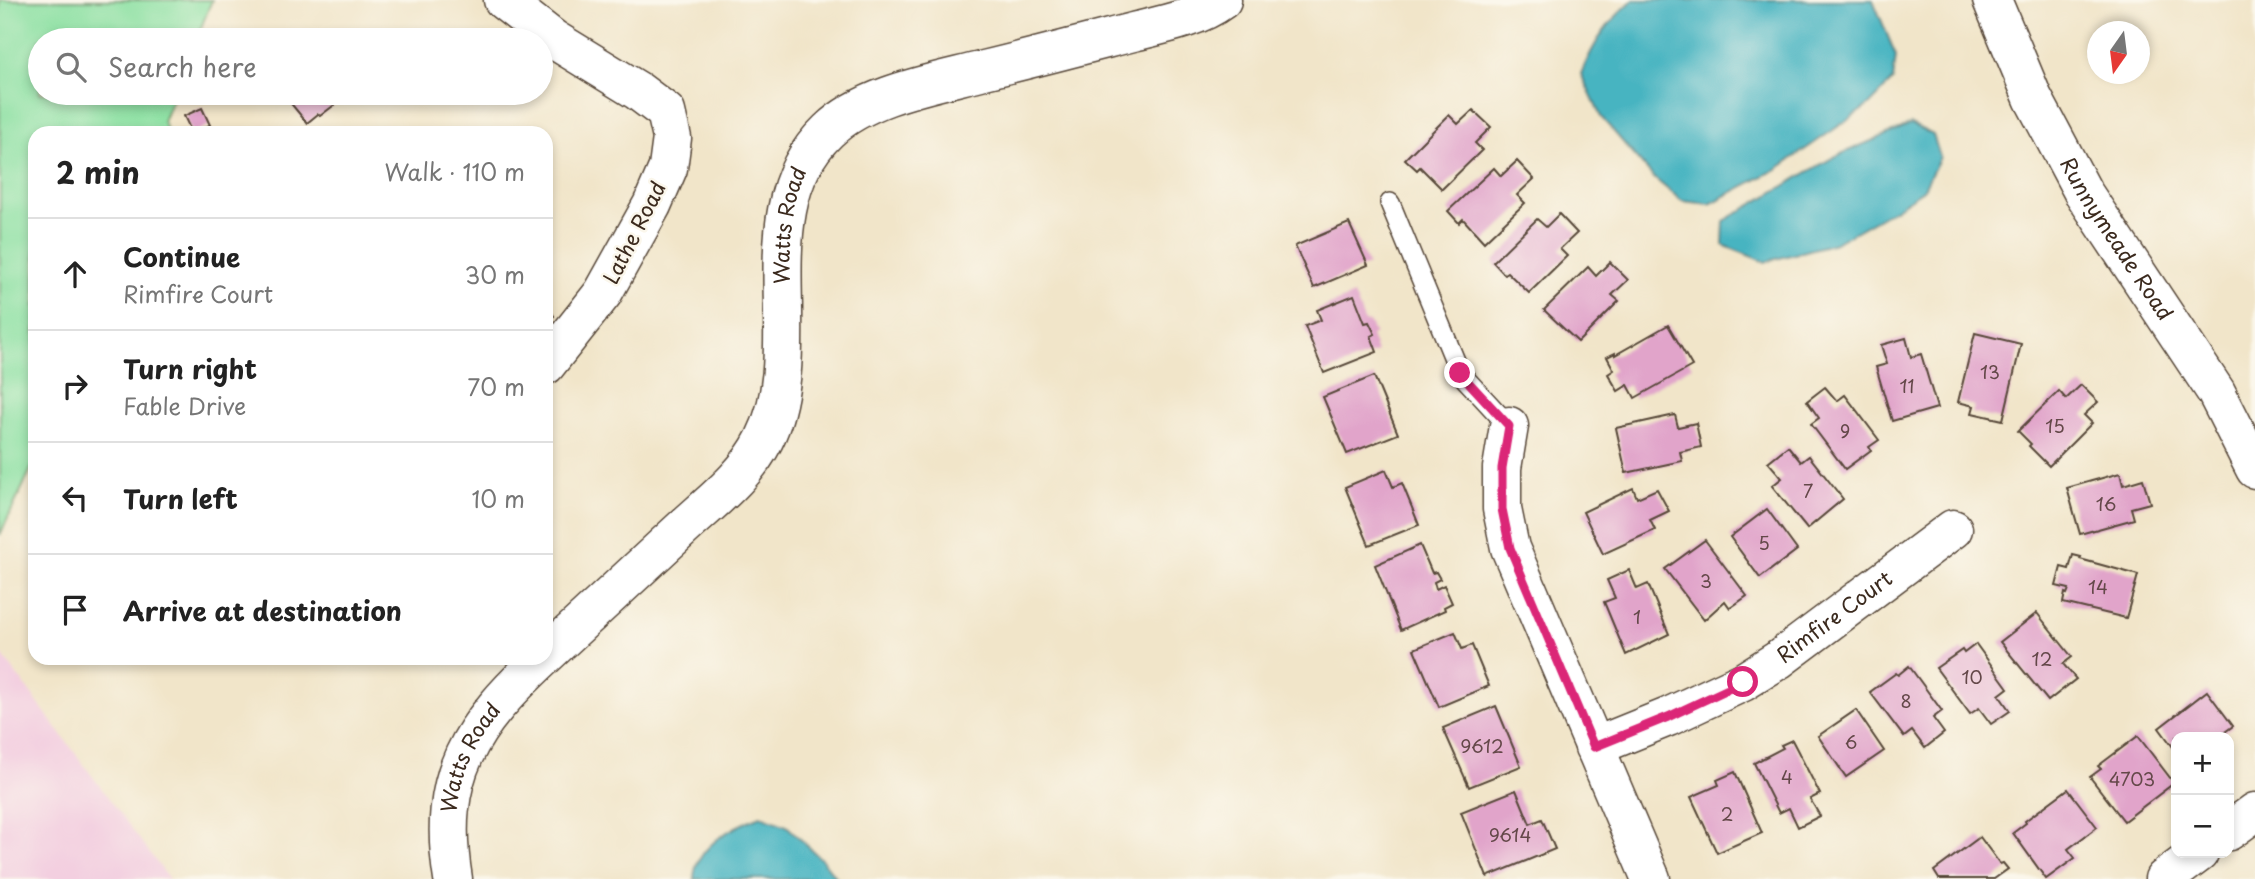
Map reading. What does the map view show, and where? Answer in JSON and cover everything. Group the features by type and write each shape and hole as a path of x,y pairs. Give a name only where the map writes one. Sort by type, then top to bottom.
{"street":[{"name":"Lathe Road","path":"503,0 539,28"},
{"name":"Watts Road","path":"553,650 735,480 764,441 776,409 781,377 784,232 790,192 804,162 827,131 852,112 902,91 1175,21 1222,0"},
{"name":"Runnymeade Road","path":"1992,0 2033,98 2083,192 2217,392 2255,469"},
{"name":"Lathe Road","path":"553,39 638,91 666,112 672,138 668,167 652,205 628,249 603,293 553,356"},
{"path":"1509,426 1502,482 1502,509 1510,548 1651,879"},
{"name":"Rimfire Court","path":"1594,747 1743,682 1778,660 1953,529"},
{"name":"Watts Road","path":"453,879 448,824 452,788 465,751 485,720 536,665"},
{"path":"2234,827 2255,812"},
{"path":"2164,879 2192,858"}],"lane":[{"path":"1390,203 1460,373 1509,426"}],"shaded area":[{"path":"0,652 169,879 0,879"}],"green space":[{"path":"0,0 212,0 201,28 28,28 28,105 170,105 163,121 165,126 28,126 28,476 0,535"}],"water":[{"path":"1633,0 1873,0 1896,56 1893,80 1869,105 1777,169 1710,204 1682,201 1654,178 1601,117 1581,74 1602,34"},
{"path":"1911,124 1933,135 1940,157 1923,190 1893,210 1835,243 1765,262 1723,245 1724,221 1834,157"},
{"path":"761,816 787,826 822,860 837,879 694,879 701,857 717,839"}],"building":[{"path":"292,105 334,105 320,116 318,114 307,123"},
{"path":"202,108 210,125 189,126 184,116"},
{"path":"1473,110 1491,127 1475,143 1482,150 1442,189 1420,167 1417,170 1405,159 1449,115 1458,124"},
{"path":"1517,161 1534,179 1517,195 1525,203 1484,242 1463,219 1459,223 1448,211 1494,168 1501,176"},
{"path":"1559,214 1577,233 1560,249 1567,256 1529,293 1493,262 1537,219 1546,227"},
{"path":"1349,223 1368,265 1314,288 1295,246"},
{"path":"1610,262 1628,280 1612,295 1619,301 1578,342 1544,310 1588,267 1596,276"},
{"path":"1354,295 1365,323 1369,322 1375,334 1371,336 1377,352 1324,373 1305,326 1321,320 1317,310"},
{"path":"1668,325 1692,366 1635,398 1628,385 1618,391 1608,374 1614,370 1607,357"},
{"path":"1975,333 2021,344 2003,420 1972,413 1974,406 1958,402"},
{"path":"1906,338 1911,357 1921,354 1937,408 1892,421 1876,367 1887,364 1881,345"},
{"path":"1374,376 1398,434 1347,454 1323,397"},
{"path":"2081,385 2098,402 2084,415 2092,423 2049,466 2018,431 2059,391 2066,399"},
{"path":"1825,387 1837,401 1845,395 1879,440 1869,447 1871,450 1845,469 1811,424 1819,418 1807,401"},
{"path":"1675,415 1678,427 1696,423 1701,447 1680,452 1682,461 1626,473 1616,428"},
{"path":"1788,446 1801,462 1809,456 1843,499 1807,529 1772,486 1782,478 1768,462"},
{"path":"1386,470 1393,487 1402,483 1419,525 1369,545 1345,487"},
{"path":"2120,473 2123,485 2143,479 2150,503 2131,508 2134,519 2080,534 2067,488"},
{"path":"1633,488 1637,498 1657,489 1669,511 1650,520 1655,530 1603,554 1583,512"},
{"path":"1767,509 1797,550 1760,578 1730,537"},
{"path":"1705,540 1747,596 1730,608 1725,601 1704,620 1665,569"},
{"path":"1420,545 1432,573 1436,572 1440,579 1434,582 1436,589 1444,585 1452,603 1444,607 1445,610 1401,630 1375,565"},
{"path":"2073,555 2138,575 2126,618 2063,603 2065,593 2067,594 2069,589 2056,586 2061,567 2069,569"},
{"path":"1629,570 1637,589 1648,584 1669,634 1626,655 1604,602 1615,598 1607,580"},
{"path":"2037,613 2072,657 2063,664 2076,679 2048,701 2000,642"},
{"path":"1455,632 1462,649 1472,645 1489,686 1439,707 1414,649"},
{"path":"1976,644 2008,688 1999,695 2010,711 1991,724 1979,708 1970,714 1936,668"},
{"path":"1909,666 1942,711 1933,718 1944,733 1925,748 1912,731 1904,737 1870,692"},
{"path":"2207,691 2233,726 2225,732 2171,732 2171,744 2159,728"},
{"path":"1496,706 1521,766 1469,787 1443,728"},
{"path":"1856,710 1884,751 1846,777 1818,736"},
{"path":"2138,736 2171,779 2171,785 2124,821 2090,777 2101,769 2098,766"},
{"path":"1792,740 1820,794 1810,799 1820,816 1798,827 1789,808 1779,813 1754,763 1783,748 1781,745"},
{"path":"1735,772 1762,833 1717,853 1691,797 1719,785 1717,780"},
{"path":"2068,789 2097,827 2068,849 2075,858 2046,879 2013,833"},
{"path":"1516,790 1530,824 1542,819 1555,849 1487,877 1461,812"},
{"path":"1980,837 2000,864 2003,863 2008,869 1994,879 1939,879 1934,871"}],"route":[{"path":"1460,373 1509,426 1502,468 1502,509 1510,548 1594,747 1743,682"}]}
